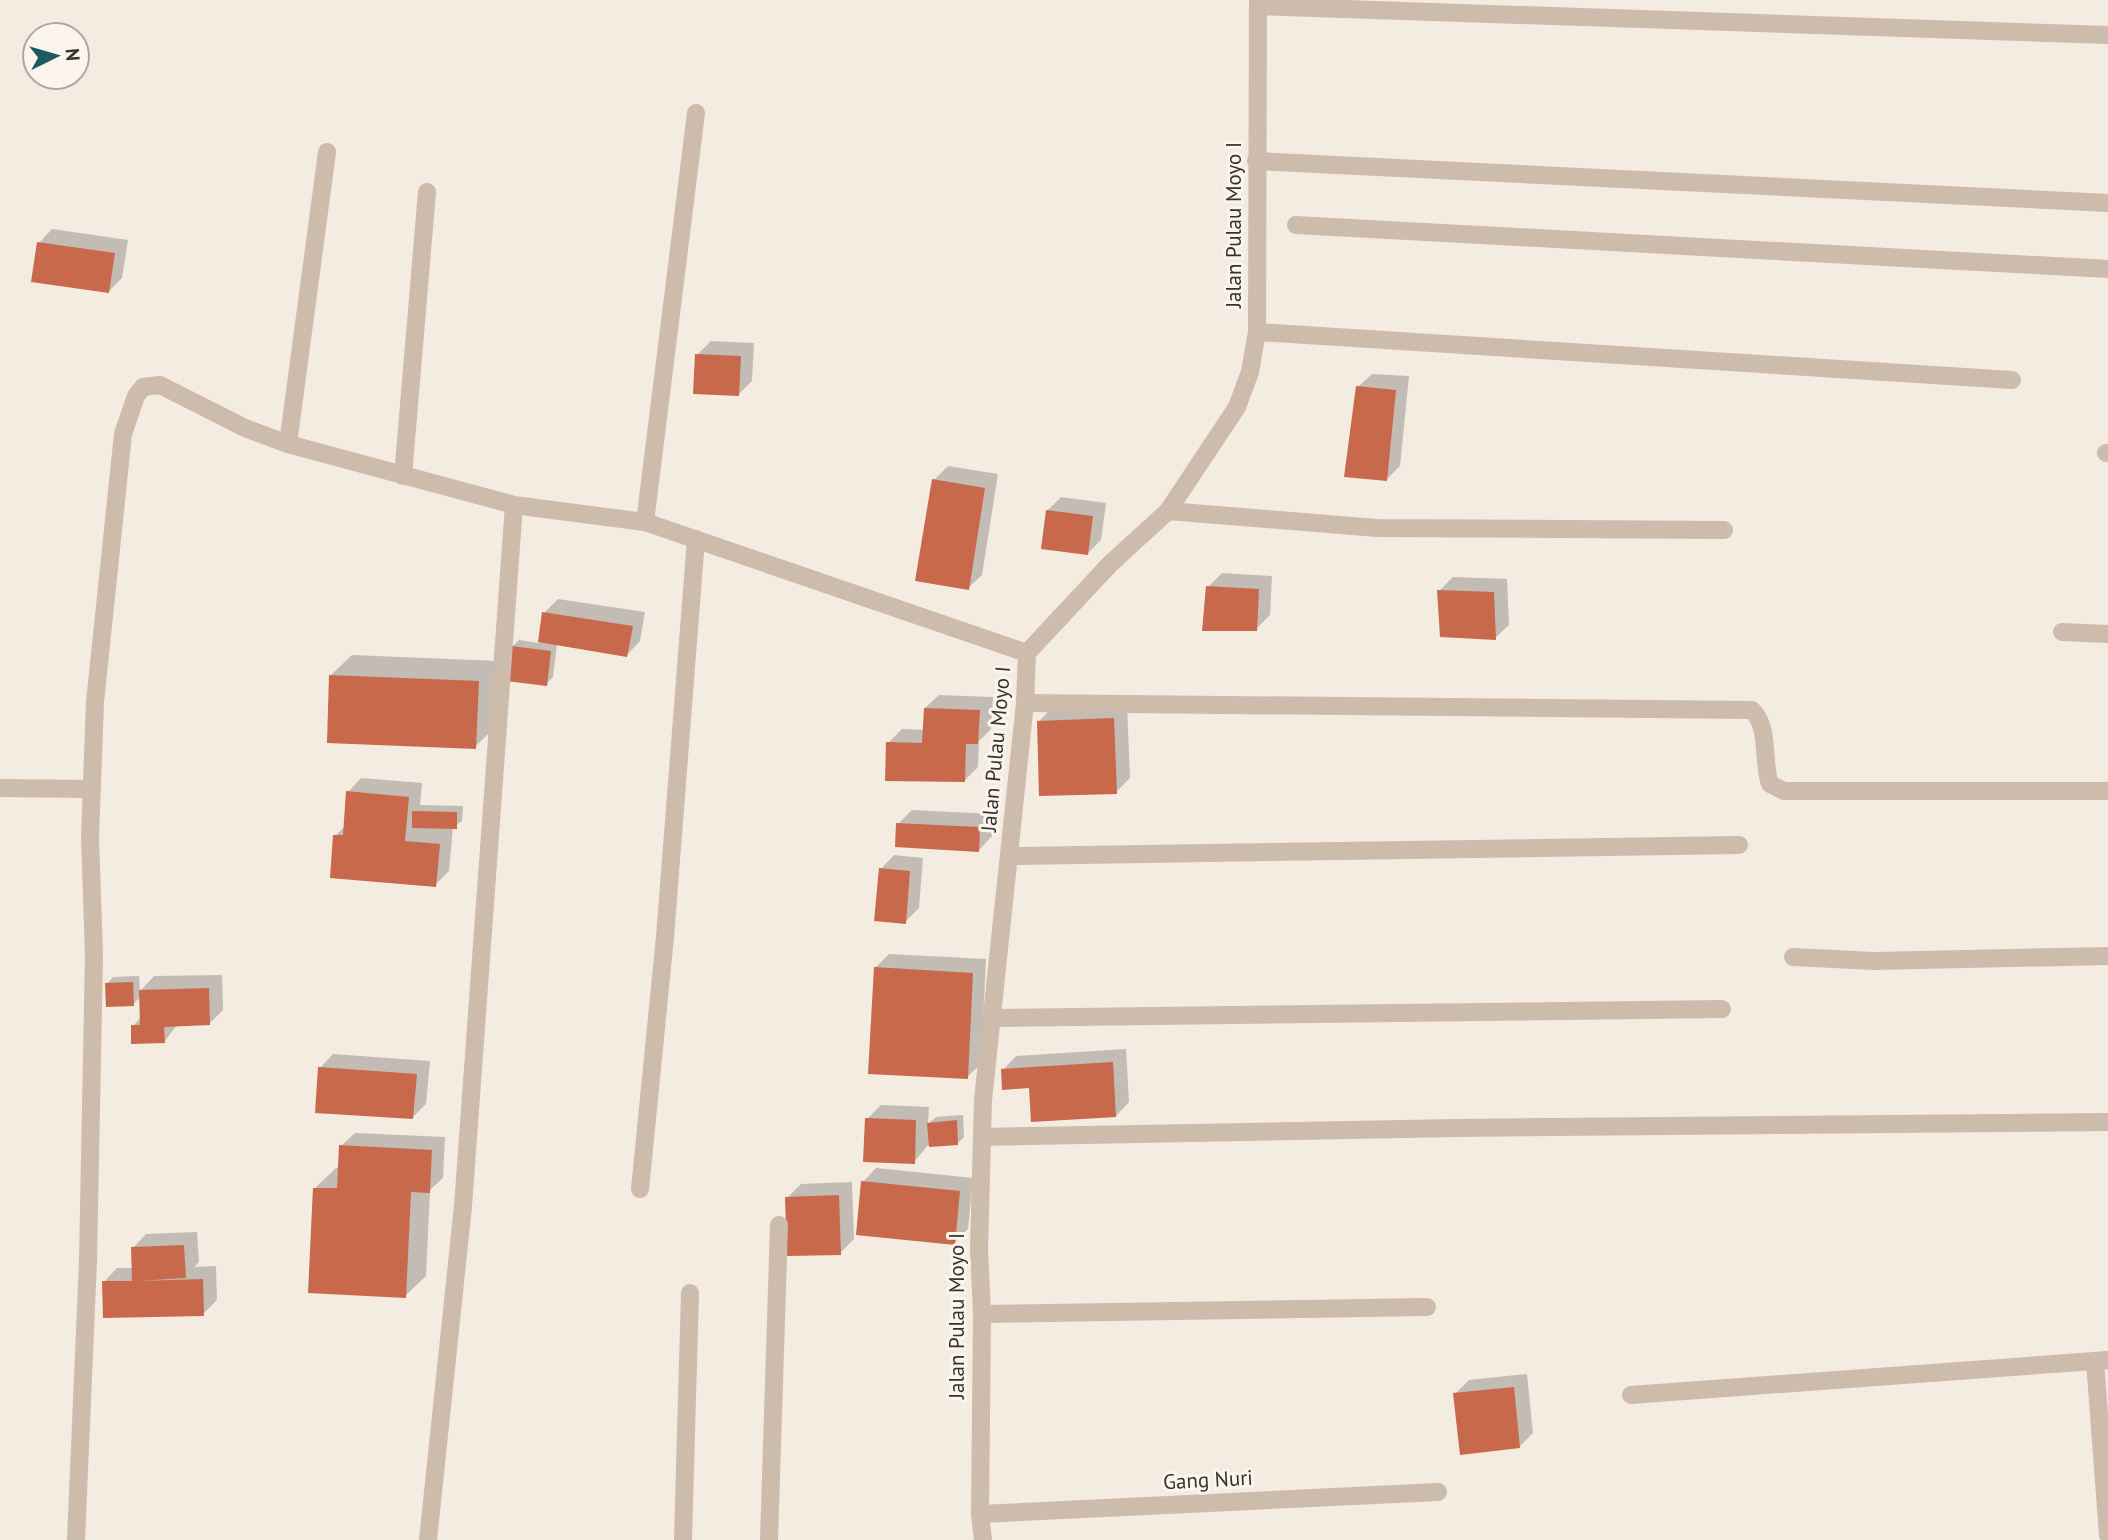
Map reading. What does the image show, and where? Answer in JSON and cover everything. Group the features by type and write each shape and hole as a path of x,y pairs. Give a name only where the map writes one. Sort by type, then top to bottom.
{"street":[{"path":"1258,3 2108,35"},
{"name":"Jalan Pulau Moyo I","path":"983,1540 980,1514 982,1314 979,1249 982,1137 1025,704 1027,653 1110,564 1168,511 1237,407 1250,372 1257,332 1258,3"},
{"path":"645,522 696,113"},
{"path":"288,444 327,152"},
{"path":"1256,161 2108,203"},
{"path":"403,476 427,192"},
{"path":"1296,225 2108,269"},
{"path":"1257,332 2012,380"},
{"path":"76,1540 89,1219 94,955 90,838 95,702 123,434 136,396 144,387 153,384 170,388 245,428 288,444 403,476 513,505 645,522 1027,653"},
{"path":"428,1540 463,1206 513,505"},
{"path":"1168,511 1377,528 1724,530"},
{"path":"640,1189 665,937 696,540"},
{"path":"2062,632 2108,634"},
{"path":"1025,704 1752,710 1758,715 1762,731 1770,783 1784,791 2108,791"},
{"path":"0,788 92,789"},
{"path":"1009,856 1739,845"},
{"path":"1793,957 1874,961 2108,956"},
{"path":"993,1018 1722,1009"},
{"path":"982,1137 2108,1122"},
{"path":"769,1540 779,1225"},
{"path":"683,1540 690,1293"},
{"path":"982,1314 1427,1307"},
{"path":"1631,1395 2101,1361 2108,1535"},
{"name":"Gang Nuri","path":"980,1514 1438,1492"}],"building":[{"path":"37,242 115,253 109,293 31,282"},
{"path":"695,354 741,356 739,396 693,394"},
{"path":"1356,386 1396,390 1387,481 1344,477"},
{"path":"932,479 985,488 969,590 915,581"},
{"path":"1046,510 1093,516 1088,555 1041,549"},
{"path":"1206,586 1259,589 1257,631 1202,631"},
{"path":"1437,590 1494,592 1496,640 1440,637"},
{"path":"542,612 633,626 627,657 538,642"},
{"path":"511,646 551,651 547,686 507,681"},
{"path":"329,675 479,681 476,749 327,743"},
{"path":"924,708 980,710 978,744 966,744 965,782 885,781 886,742 922,743"},
{"path":"1114,718 1117,794 1039,796 1037,721"},
{"path":"346,791 409,797 405,841 440,844 436,887 330,878 333,835 343,835"},
{"path":"412,811 457,812 457,829 412,828"},
{"path":"896,823 980,827 979,852 895,847"},
{"path":"879,868 910,871 906,924 874,921"},
{"path":"874,967 973,973 968,1079 868,1074"},
{"path":"133,982 134,1006 106,1007 105,983"},
{"path":"209,988 210,1025 164,1027 165,1043 131,1044 131,1025 140,1025 139,990"},
{"path":"1113,1062 1116,1117 1031,1122 1029,1088 1002,1090 1001,1069"},
{"path":"318,1067 417,1074 413,1119 315,1113"},
{"path":"865,1118 916,1120 915,1164 863,1162"},
{"path":"957,1120 958,1145 929,1147 927,1123"},
{"path":"339,1145 432,1150 430,1193 411,1192 406,1298 308,1293 313,1188 337,1188"},
{"path":"861,1181 960,1191 955,1245 856,1235"},
{"path":"839,1195 841,1255 787,1256 785,1197"},
{"path":"184,1245 186,1278 138,1281 203,1279 204,1316 103,1318 102,1281 132,1281 131,1247"},
{"path":"1514,1387 1520,1448 1460,1455 1453,1393"}]}
